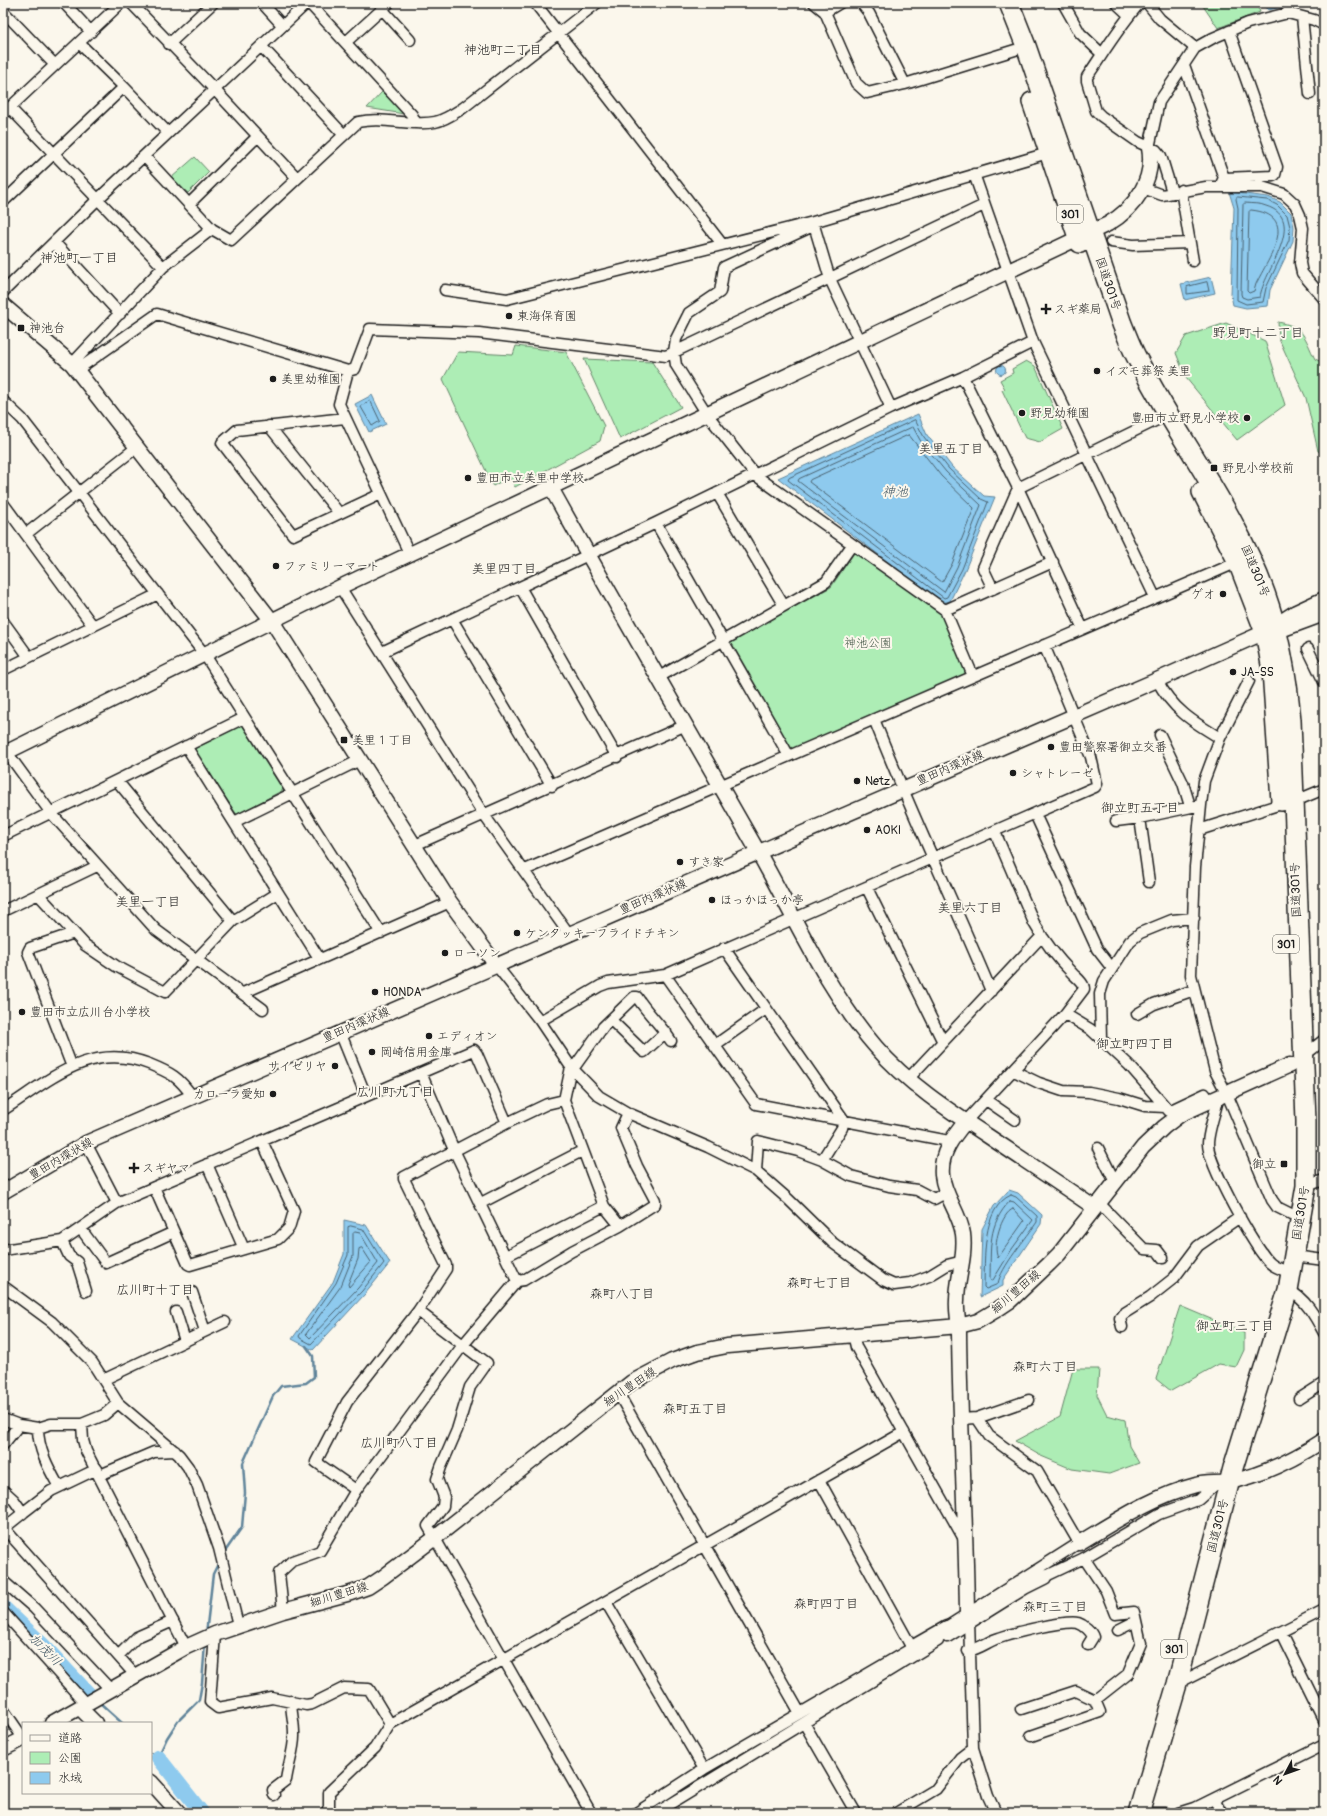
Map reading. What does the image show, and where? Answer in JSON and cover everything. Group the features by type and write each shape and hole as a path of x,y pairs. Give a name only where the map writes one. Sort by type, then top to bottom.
{"highway":[{"name":"国道301号","path":"997,3 1005,20 1048,153 1139,362 1232,520 1265,592 1273,629 1286,668 1291,720 1287,803 1296,1061 1293,1108 1294,1174 1288,1290 1223,1483 1177,1684 1136,1811"},
{"name":"国道301号","path":"1009,3 1026,46 1085,236 1106,318 1122,354 1198,484 1273,629"},
{"name":"国道301号","path":"1136,1811 1161,1703 1223,1483 1289,1263 1306,1186 1306,1121 1296,1061"}],"street":[{"path":"64,3 91,32"},
{"path":"121,3 6,111 55,153 163,266"},
{"path":"131,3 297,178"},
{"path":"169,44 213,3"},
{"path":"262,3 282,25"},
{"path":"3,292 214,89 282,25 308,3 346,42 412,115 416,123"},
{"path":"535,3 722,244"},
{"path":"144,156 212,229 231,240 343,134 358,122 366,120 416,123 436,122 463,108 597,3"},
{"path":"814,3 825,12 856,83 867,93 905,84 1015,50"},
{"path":"825,12 840,3"},
{"path":"861,3 869,13 905,84"},
{"path":"1063,3 1080,33 1102,54"},
{"path":"1116,3 1130,15"},
{"path":"1140,3 1102,54 1087,78 1096,111 1101,116 1149,148 1156,150 1161,156 1177,191 1194,261"},
{"path":"1147,3 1160,19 1195,48"},
{"path":"346,42 385,6 410,40"},
{"path":"263,1009 156,930 51,813 4,751 205,655 340,587 1085,236 1118,218 1137,199 1143,188 1151,164 1149,148 1159,102 1195,48 1229,31 1289,8 1302,18 1314,20 1324,25"},
{"path":"3,11 6,22 55,65"},
{"path":"1302,18 1310,94"},
{"path":"1143,188 1162,195 1222,182 1275,175 1276,168 1229,31"},
{"path":"79,43 168,133"},
{"path":"261,46 343,134"},
{"path":"1184,65 1222,182"},
{"path":"3,202 124,87"},
{"path":"189,204 257,137"},
{"path":"444,290 506,298 722,244 813,224 974,174 1048,153"},
{"path":"974,174 1033,342 1155,597"},
{"path":"1222,182 1269,188 1277,190 1290,198 1300,215 1303,228 1300,263 1302,273 1324,299"},
{"path":"74,367 157,314 348,371 356,369 370,329 479,333 666,356 984,205"},
{"path":"813,224 830,279 891,408"},
{"path":"813,224 724,266 720,292 689,313 676,340 674,352 676,365 707,414 755,475 945,610 973,676"},
{"path":"74,367 163,266 212,229"},
{"path":"54,242 120,314"},
{"path":"1111,242 1133,245 1190,243"},
{"path":"3,305 74,367 272,621 450,902 496,965 540,1021 572,1068 599,1096 628,1113 708,1147 756,1171 788,1198 833,1243 883,1280 894,1285 916,1281 929,1276 947,1265 963,1261"},
{"path":"382,652 656,523 891,408 963,377 1033,342"},
{"path":"348,371 339,404 344,418 410,555"},
{"path":"963,377 1018,488 1083,629"},
{"path":"4,403 20,415 205,655 381,933"},
{"path":"344,418 237,430 222,443 293,535 381,494"},
{"path":"993,589 983,568 1018,488 1159,419"},
{"path":"269,426 339,513"},
{"path":"26,534 137,447"},
{"path":"551,488 840,999 876,1048 929,1096 1098,1205 1144,1249 1157,1250 1163,1258"},
{"path":"718,493 784,606"},
{"path":"3,504 94,626"},
{"path":"656,523 789,756"},
{"path":"658,677 826,582 852,544"},
{"path":"945,610 1053,562"},
{"path":"525,870 1238,562"},
{"path":"340,587 484,815 525,870 569,934"},
{"path":"520,587 617,757"},
{"path":"3,670 158,594"},
{"path":"1273,629 1296,612 1324,599"},
{"path":"1273,629 1324,614"},
{"path":"452,619 552,786"},
{"path":"3,621 28,657"},
{"name":"豊田内環状線","path":"3,1192 86,1143 192,1096 1273,629"},
{"path":"540,1021 608,983 665,975 1093,788 1097,784 1090,757 1044,645"},
{"path":"1308,649 1324,682"},
{"path":"1157,680 1162,690 1188,719 1220,738"},
{"path":"1249,681 1220,738 1204,781 1195,866 1191,975 1215,1071 1219,1097 1272,1200 1277,1207 1291,1214"},
{"path":"3,836 118,782 186,746 244,718"},
{"path":"874,719 902,789 992,991"},
{"path":"415,845 686,726"},
{"path":"1160,735 1183,783 1190,806"},
{"path":"186,746 319,958"},
{"path":"234,822 294,794 360,760"},
{"path":"118,782 233,921"},
{"path":"1199,830 1287,803 1324,789"},
{"path":"1116,821 1140,818 1190,806 1201,805"},
{"path":"1035,814 1099,953 1111,968"},
{"path":"1140,818 1149,882"},
{"path":"995,832 1034,923 1066,967 1084,986 1065,1014 1014,1071 966,1121 949,1142 944,1159 942,1175 947,1192 959,1218 963,1233 963,1261 956,1299 959,1326 960,1419 973,1748 988,1796 996,1813"},
{"path":"3,911 97,866"},
{"path":"867,888 943,1042"},
{"path":"38,894 85,945 116,966 162,992 168,990 233,921 278,893"},
{"path":"243,993 319,958 381,933 450,902"},
{"path":"1100,1039 1100,994 1104,981 1111,968 1130,941 1140,933 1172,920 1194,918"},
{"path":"72,1066 28,952 30,948 74,933"},
{"path":"909,1078 1042,936"},
{"path":"724,948 844,1120 842,1128 822,1160"},
{"path":"665,975 756,1104 844,1120 949,1142"},
{"path":"1137,1014 1154,1004 1194,990"},
{"path":"620,1226 604,1206 564,1100 572,1068 603,1027 634,997 637,997 645,1010 666,1032 671,1041"},
{"path":"715,1045 766,1009"},
{"path":"1065,1014 1090,1029 1129,1065 1169,1111 1206,1094 1219,1097"},
{"path":"611,1020 644,1052 666,1032"},
{"path":"340,1032 366,1096"},
{"path":"1296,1061 1324,1040"},
{"path":"3,1250 62,1242 117,1203 474,1050 507,1123"},
{"path":"3,1110 72,1066 94,1058 113,1056 134,1059 171,1074 181,1081 192,1096"},
{"name":"細川豊田線","path":"54,1722 186,1647 215,1634 283,1611 351,1593 368,1587 384,1578 618,1393 645,1374 666,1364 709,1349 853,1334 959,1326 988,1316 1010,1301 1059,1254 1143,1147 1164,1128 1181,1114 1296,1061"},
{"path":"1014,1071 1039,1083 1063,1091 1089,1092 1120,1098 1145,1106 1166,1107"},
{"path":"421,1073 454,1150 481,1203 517,1281"},
{"path":"1219,1097 1208,1143 1209,1152 1227,1194 1268,1262 1275,1267 1289,1263 1324,1260"},
{"path":"356,1490 316,1462 347,1402 418,1311 444,1273 446,1265 404,1177 507,1123 547,1104 564,1100"},
{"path":"986,1100 1015,1120"},
{"path":"283,1611 279,1573 292,1561 320,1551 356,1490 464,1345 517,1281 524,1280 572,1251 620,1226 655,1204 655,1200 637,1166 621,1128 628,1113"},
{"path":"154,1187 188,1264 190,1265 278,1239 289,1228 294,1211 262,1141"},
{"path":"756,1171 758,1141 798,1151 822,1160 851,1176 889,1186 917,1190 934,1200 947,1192"},
{"path":"86,1143 117,1203"},
{"path":"1098,1148 1115,1182"},
{"path":"481,1203 582,1151"},
{"path":"207,1164 244,1249"},
{"path":"1306,1186 1324,1180"},
{"path":"506,1256 604,1206"},
{"path":"1122,1327 1120,1318 1123,1314 1162,1288 1174,1278 1198,1246 1240,1217"},
{"path":"81,1229 106,1263 174,1232"},
{"path":"62,1242 69,1256 77,1262 86,1291"},
{"path":"1288,1290 1298,1295 1317,1320 1324,1333"},
{"path":"4,1291 52,1322 92,1362 105,1379 118,1403 174,1451 188,1467 197,1485 220,1551 238,1625"},
{"path":"192,1292 205,1331"},
{"path":"418,1311 487,1363 470,1387 457,1430 441,1467 437,1479 444,1497 443,1506 428,1526 591,1813"},
{"path":"176,1312 185,1341"},
{"path":"105,1379 225,1322"},
{"path":"853,1334 856,1347 966,1543"},
{"path":"1299,1398 1324,1383"},
{"path":"618,1393 800,1713"},
{"path":"960,1419 977,1418 1029,1400"},
{"path":"3,1419 19,1426 38,1428 51,1424 82,1424 104,1415 118,1403"},
{"path":"977,1418 989,1436 1037,1471 1079,1543"},
{"path":"82,1424 82,1440 186,1647"},
{"path":"3,1444 19,1426"},
{"path":"38,1428 38,1440 49,1469 59,1487"},
{"path":"326,1813 329,1808 329,1792 375,1748 390,1724 904,1432"},
{"path":"656,1813 804,1723 947,1631 1079,1543 1153,1500 1198,1484 1223,1483 1247,1478 1277,1466 1324,1440"},
{"path":"135,1675 4,1529 51,1491 59,1487 154,1452 174,1451"},
{"path":"819,1480 912,1648"},
{"path":"968,1617 1084,1558 1159,1514 1198,1500 1223,1483"},
{"path":"3,1490 14,1500 23,1513 20,1515"},
{"path":"1084,1558 1106,1591 1115,1614 1134,1612 1141,1644 1128,1674 1094,1700"},
{"path":"3,1581 34,1608 110,1689"},
{"path":"606,1602 704,1769"},
{"path":"1177,1684 1281,1633 1324,1610"},
{"path":"3,1612 85,1705 94,1722"},
{"path":"118,1656 138,1637 173,1621"},
{"path":"1118,1630 1136,1621"},
{"path":"968,1651 982,1648 998,1638 1070,1622 1084,1626 1092,1633 1093,1637 1088,1645"},
{"path":"636,1813 704,1769 912,1648 947,1631"},
{"path":"1281,1633 1324,1720"},
{"path":"215,1634 210,1702 218,1708 272,1698 312,1704 344,1688 369,1689 390,1724"},
{"path":"1021,1709 1076,1691 1094,1700 1100,1712 1031,1736"},
{"path":"274,1795 273,1790 286,1780 288,1763 292,1752 294,1733 291,1701"},
{"path":"3,1709 22,1737"},
{"path":"804,1723 856,1813"},
{"path":"3,1750 22,1739"},
{"path":"1179,1813 1195,1808 1214,1799 1324,1744"},
{"path":"896,1813 936,1790 960,1758 973,1748"},
{"path":"152,1783 179,1813"},
{"path":"1214,1799 1222,1813"},
{"path":"1136,1811 1165,1813"}],"green space":[{"path":"1201,3 1256,3 1260,12 1218,28"},
{"path":"382,92 404,114 367,108"},
{"path":"195,157 209,172 188,193 171,178"},
{"path":"1278,322 1287,324 1299,330 1306,339 1315,359 1324,363 1324,454 1318,451 1306,398 1279,339"},
{"path":"1226,323 1265,341 1285,405 1237,440 1186,378 1176,353 1186,336"},
{"path":"516,346 566,352 604,426 600,441 515,487 509,477 493,486 443,379 458,352 513,355"},
{"path":"584,359 652,362 681,407 620,439"},
{"path":"1026,361 1035,366 1063,429 1040,442 1025,438 1002,390 1005,389 1000,380 1013,373 1012,369"},
{"name":"神池公園","path":"854,553 910,590 941,613 966,674 792,750 730,644 731,641 831,587"},
{"path":"242,725 283,790 237,815 194,749"},
{"path":"1180,1306 1244,1333 1244,1350 1236,1367 1219,1364 1171,1391 1156,1379"},
{"path":"1073,1369 1099,1369 1097,1395 1107,1415 1125,1420 1129,1446 1139,1463 1109,1474 1072,1469 1041,1456 1015,1441 1060,1417"}],"water":[{"path":"1264,3 1281,3 1281,7 1268,10"},
{"path":"1229,192 1268,197 1280,202 1291,213 1294,227 1293,241 1270,290 1268,306 1246,308 1233,305 1231,295 1234,208"},
{"path":"1211,277 1215,293 1185,300 1181,284"},
{"path":"1001,365 1006,370 1001,375 996,370"},
{"path":"372,395 386,424 369,432 355,404"},
{"name":"神池","path":"918,414 927,435 952,467 984,496 995,497 965,570 950,601 942,603 778,478"},
{"path":"1009,1190 1018,1193 1042,1215 1041,1224 1003,1280 1003,1286 980,1297 982,1229 994,1206"},
{"path":"344,1220 366,1225 390,1263 365,1294 313,1350 292,1339 333,1282 344,1254"}],"waterway":[{"path":"224,1553 242,1527 245,1493 243,1463 273,1396 281,1386 306,1383 314,1377 313,1356 306,1346"},
{"path":"206,1634 213,1574 219,1562"},
{"name":"加茂川","path":"3,1607 45,1647 88,1693"},
{"path":"152,1754 158,1757 167,1738 178,1721 199,1700 205,1644"},
{"path":"99,1702 121,1722"},
{"name":"加茂川","path":"158,1757 202,1813"}],"place":[{"name":"スギ薬局","path":"1046,309"},
{"name":"東海保育園","path":"509,316"},
{"name":"神池台","path":"21,328"},
{"name":"イズモ葬祭 美里","path":"1097,371"},
{"name":"美里幼稚園","path":"273,379"},
{"name":"野見幼稚園","path":"1022,413"},
{"name":"豊田市立野見小学校","path":"1247,418"},
{"name":"野見小学校前","path":"1214,468"},
{"name":"豊田市立美里中学校","path":"468,478"},
{"name":"ファミリーマート","path":"276,566"},
{"name":"ゲオ","path":"1223,594"},
{"name":"JA-SS","path":"1233,672"},
{"name":"美里１丁目","path":"344,740"},
{"name":"豊田警察署御立交番","path":"1051,747"},
{"name":"シャトレーゼ","path":"1013,773"},
{"name":"Netz","path":"857,781"},
{"name":"AOKI","path":"867,830"},
{"name":"すき家","path":"680,862"},
{"name":"ほっかほっか亭","path":"712,900"},
{"name":"ケンタッキーフライドチキン","path":"517,933"},
{"name":"ローソン","path":"445,953"},
{"name":"HONDA","path":"375,992"},
{"name":"豊田市立広川台小学校","path":"22,1012"},
{"name":"エディオン","path":"429,1036"},
{"name":"岡崎信用金庫","path":"372,1052"},
{"name":"サイゼリヤ","path":"335,1066"},
{"name":"カローラ愛知","path":"273,1094"},
{"name":"御立","path":"1284,1164"},
{"name":"スギヤマ","path":"134,1168"}],"district":[{"name":"神池町二丁目","path":"503,50"},
{"name":"神池町一丁目","path":"79,258"},
{"name":"野見町十二丁目","path":"1258,333"},
{"name":"美里五丁目","path":"951,449"},
{"name":"美里四丁目","path":"504,569"},
{"name":"御立町五丁目","path":"1140,808"},
{"name":"美里一丁目","path":"148,902"},
{"name":"美里六丁目","path":"970,908"},
{"name":"御立町四丁目","path":"1135,1044"},
{"name":"広川町九丁目","path":"395,1092"},
{"name":"森町七丁目","path":"819,1283"},
{"name":"広川町十丁目","path":"155,1290"},
{"name":"森町八丁目","path":"622,1294"},
{"name":"御立町三丁目","path":"1235,1326"},
{"name":"森町六丁目","path":"1045,1367"},
{"name":"森町五丁目","path":"695,1409"},
{"name":"広川町八丁目","path":"399,1443"},
{"name":"森町四丁目","path":"826,1604"},
{"name":"森町三丁目","path":"1055,1607"}]}
